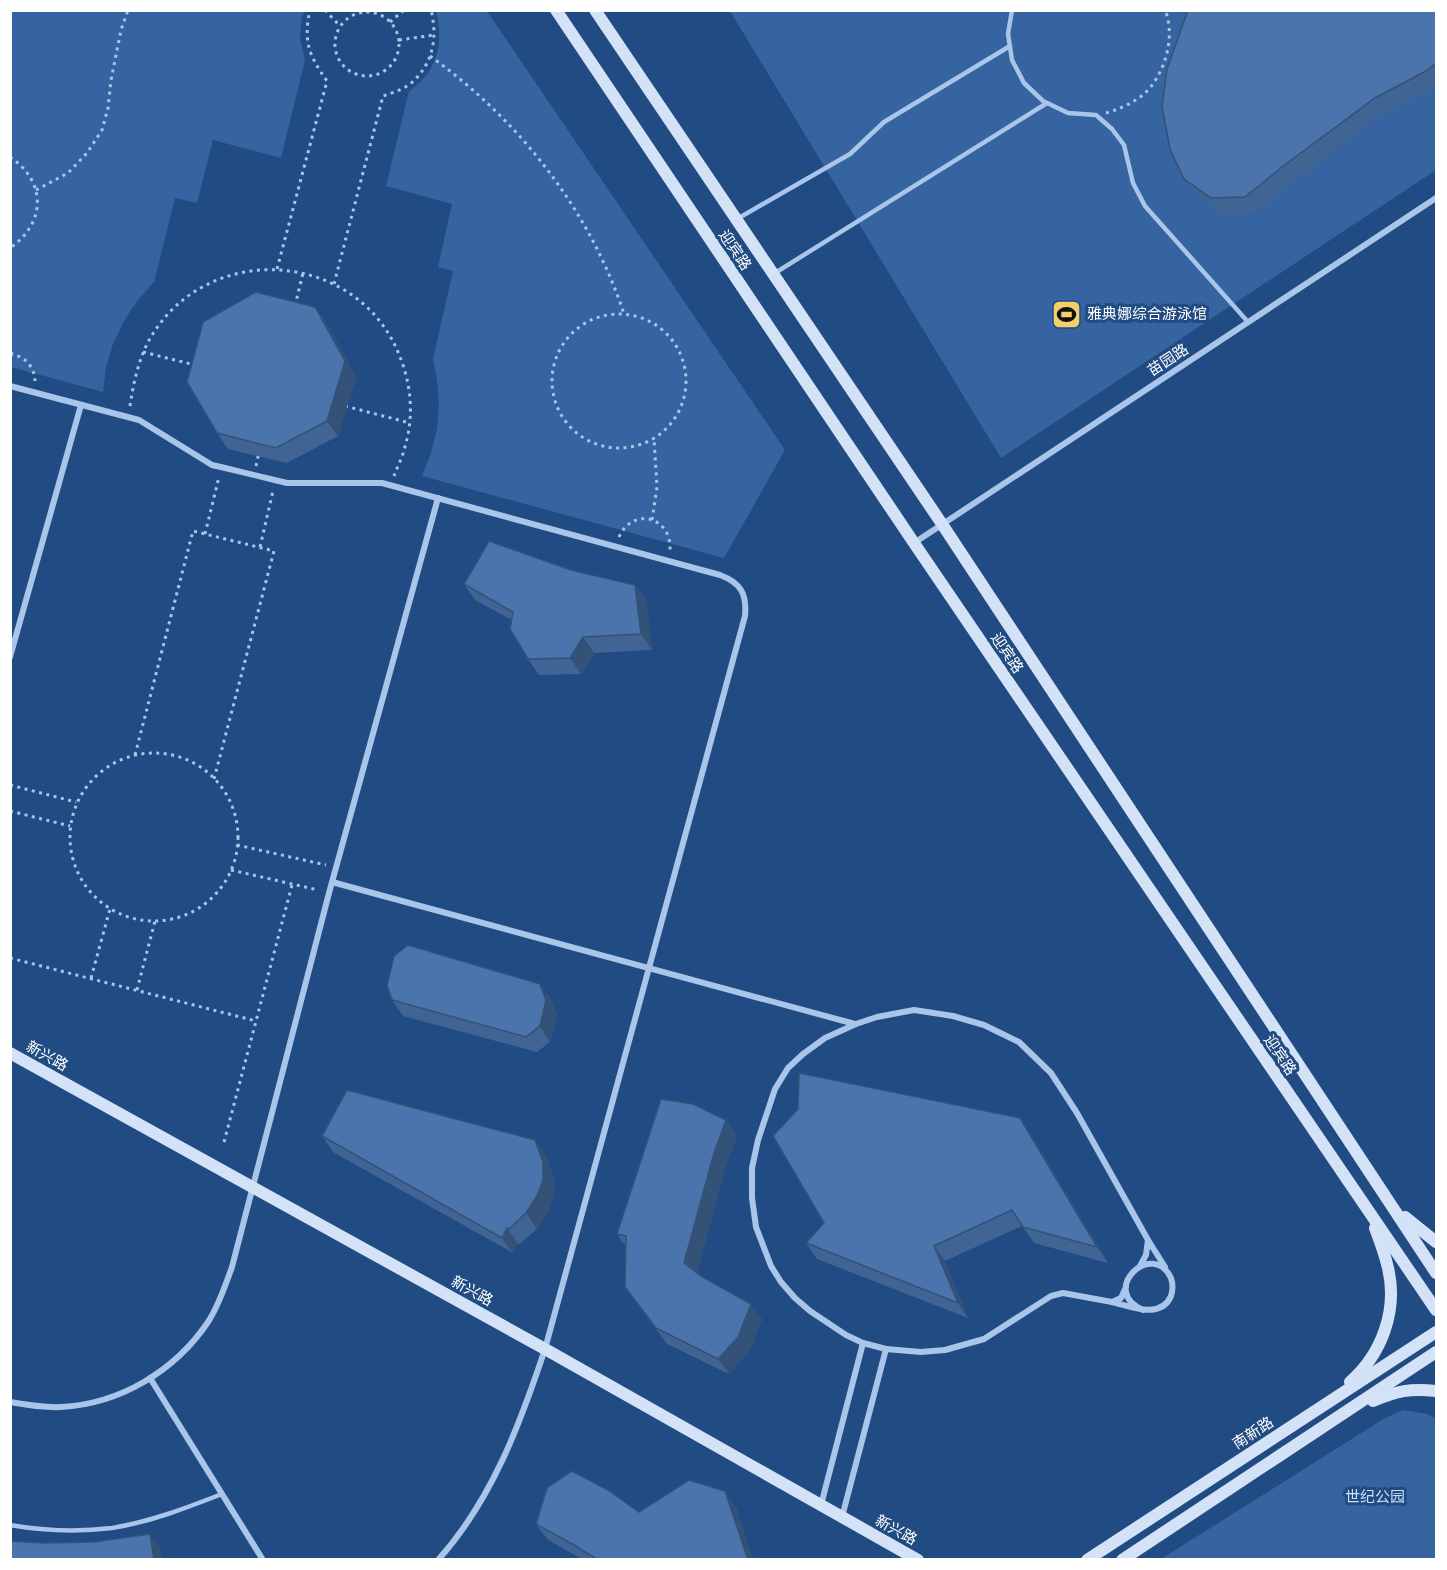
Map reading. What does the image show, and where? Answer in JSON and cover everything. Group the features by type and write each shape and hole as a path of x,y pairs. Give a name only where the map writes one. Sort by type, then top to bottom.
{"main road":[{"name":"迎宾路","path":"556,10 914,543 1437,1310"},
{"name":"迎宾路","path":"595,10 942,524 1437,1273"},
{"name":"新兴路","path":"10,1053 545,1349 918,1560"},
{"path":"1394,1207 1437,1242"},
{"path":"1317,1410 1359,1373 1369,1360 1383,1337 1390,1312 1392,1289 1389,1268 1371,1215"},
{"name":"南新路","path":"1087,1560 1437,1332"},
{"path":"1122,1560 1437,1352"},
{"path":"1326,1425 1373,1400 1396,1392 1417,1389 1437,1391"}],"street":[{"name":"苗园路","path":"914,543 1437,198"},
{"path":"10,386 139,420 212,465 287,483 381,483 730,579 744,595 745,616 739,639 545,1349 526,1408 497,1471 469,1519 438,1560"},
{"path":"10,657 81,405"},
{"path":"10,1402 31,1406 61,1407 90,1403 118,1394 150,1378 169,1365 190,1345 208,1321 222,1295 232,1268 329,893 438,498"},
{"path":"332,882 856,1024"},
{"path":"914,1010 953,1016 984,1025 1019,1042 1051,1073 1077,1113 1148,1240 1170,1275 1173,1288 1168,1301 1157,1310 1143,1310 1063,1293 1052,1296 984,1339 945,1350 921,1352 886,1349 862,1343 810,1311 781,1282 771,1266 756,1227 752,1198 752,1168 758,1140 775,1089 788,1068 825,1038 877,1017 914,1010"},
{"path":"1140,1266 1146,1255 1148,1240"},
{"path":"1143,1310 1136,1307 1127,1295 1127,1280 1130,1274 1140,1266 1147,1264 1160,1266 1170,1275"},
{"path":"1112,1302 1121,1298 1126,1287"},
{"path":"821,1505 862,1343"},
{"path":"842,1517 886,1349"},
{"path":"150,1378 263,1560"}],"lane":[{"path":"1012,10 1008,34 1012,60 1024,83 1044,102 1068,113 1096,115 1112,129 1124,146 1133,183 1145,206 1248,322"},
{"path":"736,219 850,154 884,122 1010,46"},
{"path":"773,274 1047,103"},
{"path":"10,1525 66,1530 112,1528 174,1512 222,1494"}],"path":[{"path":"36,190 68,173 87,153 102,130 121,30 128,10"},
{"path":"277,269 327,81 309,51 307,24 310,10"},
{"path":"324,10 340,26"},
{"path":"390,21 404,10"},
{"path":"334,284 384,96 410,83 425,67 434,46 435,26 430,10"},
{"path":"1096,115 1122,108 1145,93 1161,71 1169,45 1168,17 1165,10"},
{"path":"355,12 376,12 382,15 390,21 399,40 399,50 395,60 380,74 359,76 349,71 341,64 336,54 334,43 340,26 355,12"},
{"path":"399,40 434,35"},
{"path":"430,56 454,73 513,129 564,192 601,258 615,287 624,314"},
{"path":"10,157 22,165 32,178 37,194 37,211 32,227 22,240 10,248"},
{"path":"129,417 132,389 143,352 156,329 184,299 202,287 241,272 277,269 303,273 334,284 359,300 387,331 405,368 410,388 410,423 404,452 389,485"},
{"path":"293,314 303,273"},
{"path":"610,314 624,314 631,314 653,322 671,337 683,357 687,380 683,404 671,424 654,439 631,447 608,448 588,441 570,428 564,420 558,411 552,390 552,369 559,349 572,332 589,320 610,314"},
{"path":"10,345 11,354 23,358 33,370 35,378 33,392"},
{"path":"143,352 196,365"},
{"path":"337,405 410,423"},
{"path":"652,520 657,487 654,439"},
{"path":"258,456 261,446"},
{"path":"206,534 221,467"},
{"path":"260,547 275,480"},
{"path":"616,547 622,529 637,519 646,518 663,525 668,533 671,542 667,561"},
{"path":"135,755 194,531 274,551 214,779"},
{"path":"145,753 174,755 199,765 219,783 232,806 238,832 236,858 231,870 225,883 207,902 184,916 155,921 132,919 110,909 84,886 72,859 69,830 76,802 93,777 117,760 135,755 145,753"},
{"path":"10,785 76,802"},
{"path":"10,811 70,826"},
{"path":"237,845 336,867"},
{"path":"231,870 329,893"},
{"path":"224,1142 292,885"},
{"path":"91,978 110,909"},
{"path":"137,990 155,921"},
{"path":"10,958 256,1021"}],"green space":[{"path":"10,11 305,11 302,16 300,38 305,60 281,158 213,140 197,203 175,198 154,282 137,301 113,344 106,367 103,392 11,367"},
{"path":"436,11 487,11 785,450 724,558 422,476 437,429 439,405 433,359 453,271 438,267 452,204 386,186 409,91 427,75 439,45"},
{"name":"雅典娜综合游泳馆","path":"730,11 1436,11 1436,170 1001,458"},
{"name":"世纪公园","path":"1403,1410 1427,1414 1436,1419 1436,1559 1161,1559 1385,1418"}],"building":[{"path":"1188,10 1437,10 1437,63 1375,98 1245,197 1211,198 1184,179 1170,149 1162,107 1167,69"},
{"path":"256,292 315,307 345,361 327,421 276,448 217,433 187,382 203,322"},
{"path":"489,541 571,570 635,585 641,634 583,637 570,658 528,659 510,629 513,612 464,584"},
{"path":"408,945 540,984 546,1000 540,1026 526,1037 392,1000 387,986 394,956"},
{"path":"799,1073 1020,1118 1097,1247 1023,1227 1012,1210 934,1246 958,1303 806,1243 824,1223 773,1136 798,1109"},
{"path":"347,1090 535,1140 543,1162 543,1180 537,1196 526,1213 509,1229 507,1228 502,1238 322,1136"},
{"path":"661,1099 693,1104 726,1120 714,1153 684,1263 701,1276 751,1304 738,1337 718,1359 656,1328 625,1287 626,1236 617,1234"},
{"path":"572,1471 608,1490 639,1512 689,1480 725,1491 748,1560 598,1560 536,1524 547,1488"},
{"path":"150,1534 154,1560 10,1560 10,1541 93,1542"}],"place":[{"name":"雅典娜综合游泳馆","path":"1066,314"}]}
